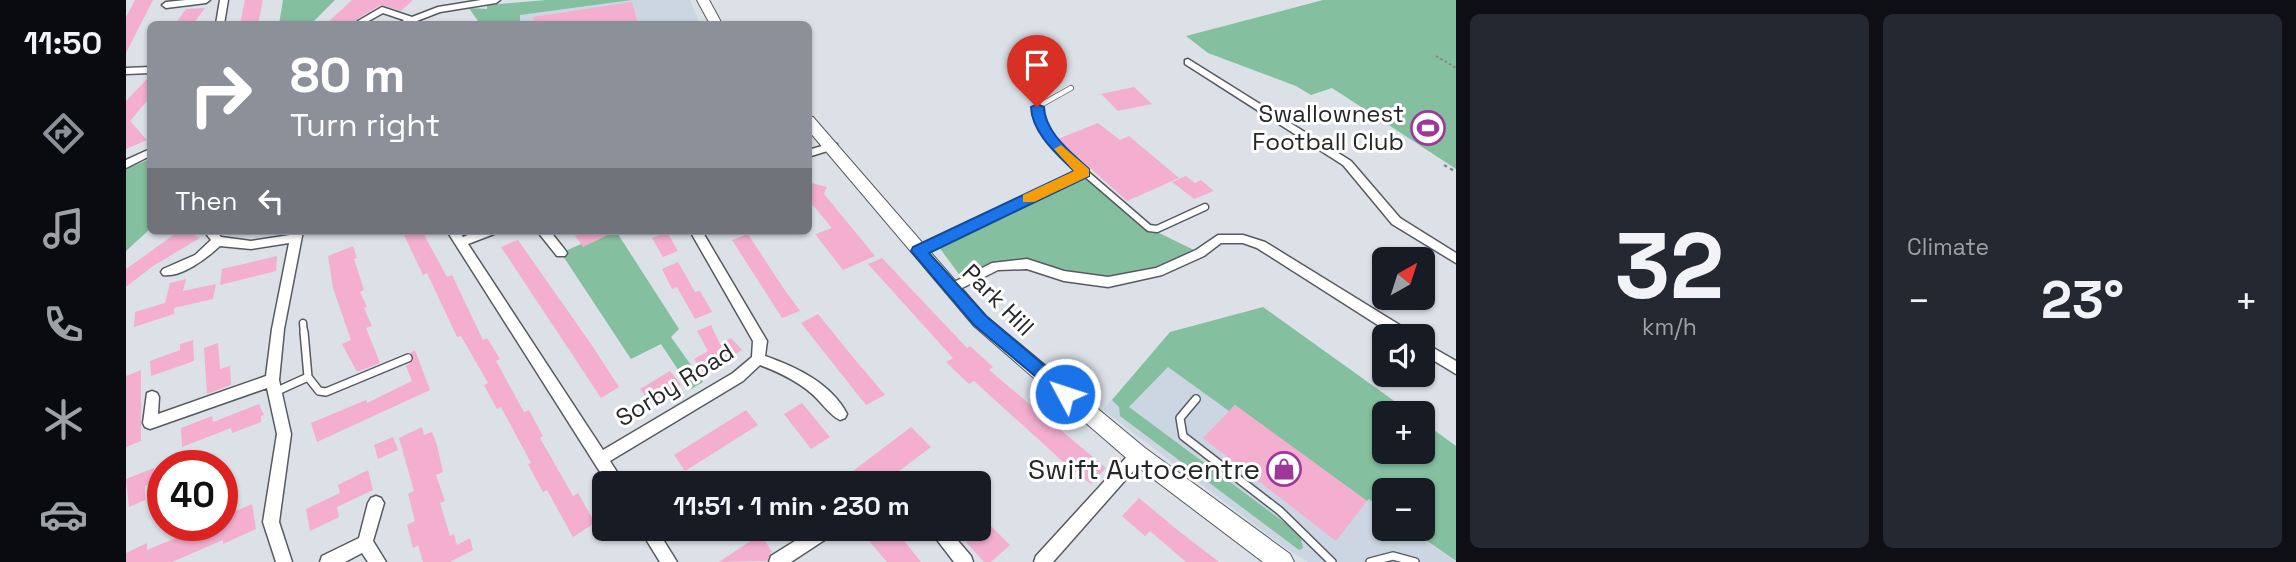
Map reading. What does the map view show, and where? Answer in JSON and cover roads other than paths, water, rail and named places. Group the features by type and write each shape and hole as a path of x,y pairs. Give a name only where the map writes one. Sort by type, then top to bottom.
{"street":[{"path":"166,5 206,0"},
{"path":"220,21 224,0"},
{"path":"409,21 438,10 496,0"},
{"path":"703,0 714,21"},
{"path":"362,21 382,10 404,21"},
{"path":"1188,62 1347,163 1396,221 1456,259"},
{"path":"126,71 147,70"},
{"name":"Park Hill","path":"812,124 950,289 1009,346 1138,455 1282,562"},
{"path":"812,153 833,146"},
{"path":"126,164 147,154"},
{"path":"167,272 200,258 214,236 251,245 293,235"},
{"path":"284,562 271,522 284,434 274,386 278,329 297,235"},
{"path":"546,235 561,253"},
{"name":"Sorby Road","path":"600,458 738,377 758,359 760,341 698,235"},
{"path":"457,236 608,471"},
{"path":"950,289 996,266 1027,264 1065,276 1108,282 1158,272 1200,253 1218,239 1243,239 1261,245 1387,324"},
{"path":"1435,355 1456,368"},
{"path":"758,359 805,378 820,388 840,414"},
{"path":"152,397 150,423 274,386"},
{"path":"1042,562 1138,455"},
{"path":"328,562 365,543 376,503"},
{"path":"655,541 669,562"},
{"path":"777,562 809,541"},
{"path":"947,541 965,562"},
{"path":"365,543 378,562"}],"lane":[{"path":"1071,88 1037,107 1038,117 1052,142 1084,172 1149,228 1157,229 1205,207"},
{"path":"919,251 1084,172"},
{"path":"303,323 308,377 319,391 326,392 408,358"},
{"path":"274,386 308,377"},
{"path":"1196,400 1180,418 1183,436 1280,512 1319,546 1332,562"},
{"path":"1370,562 1384,556 1405,556 1415,562"}],"place":[{"name":"Swallownest Football Club","path":"1428,128"},
{"name":"Swift Autocentre","path":"1284,469"}]}
